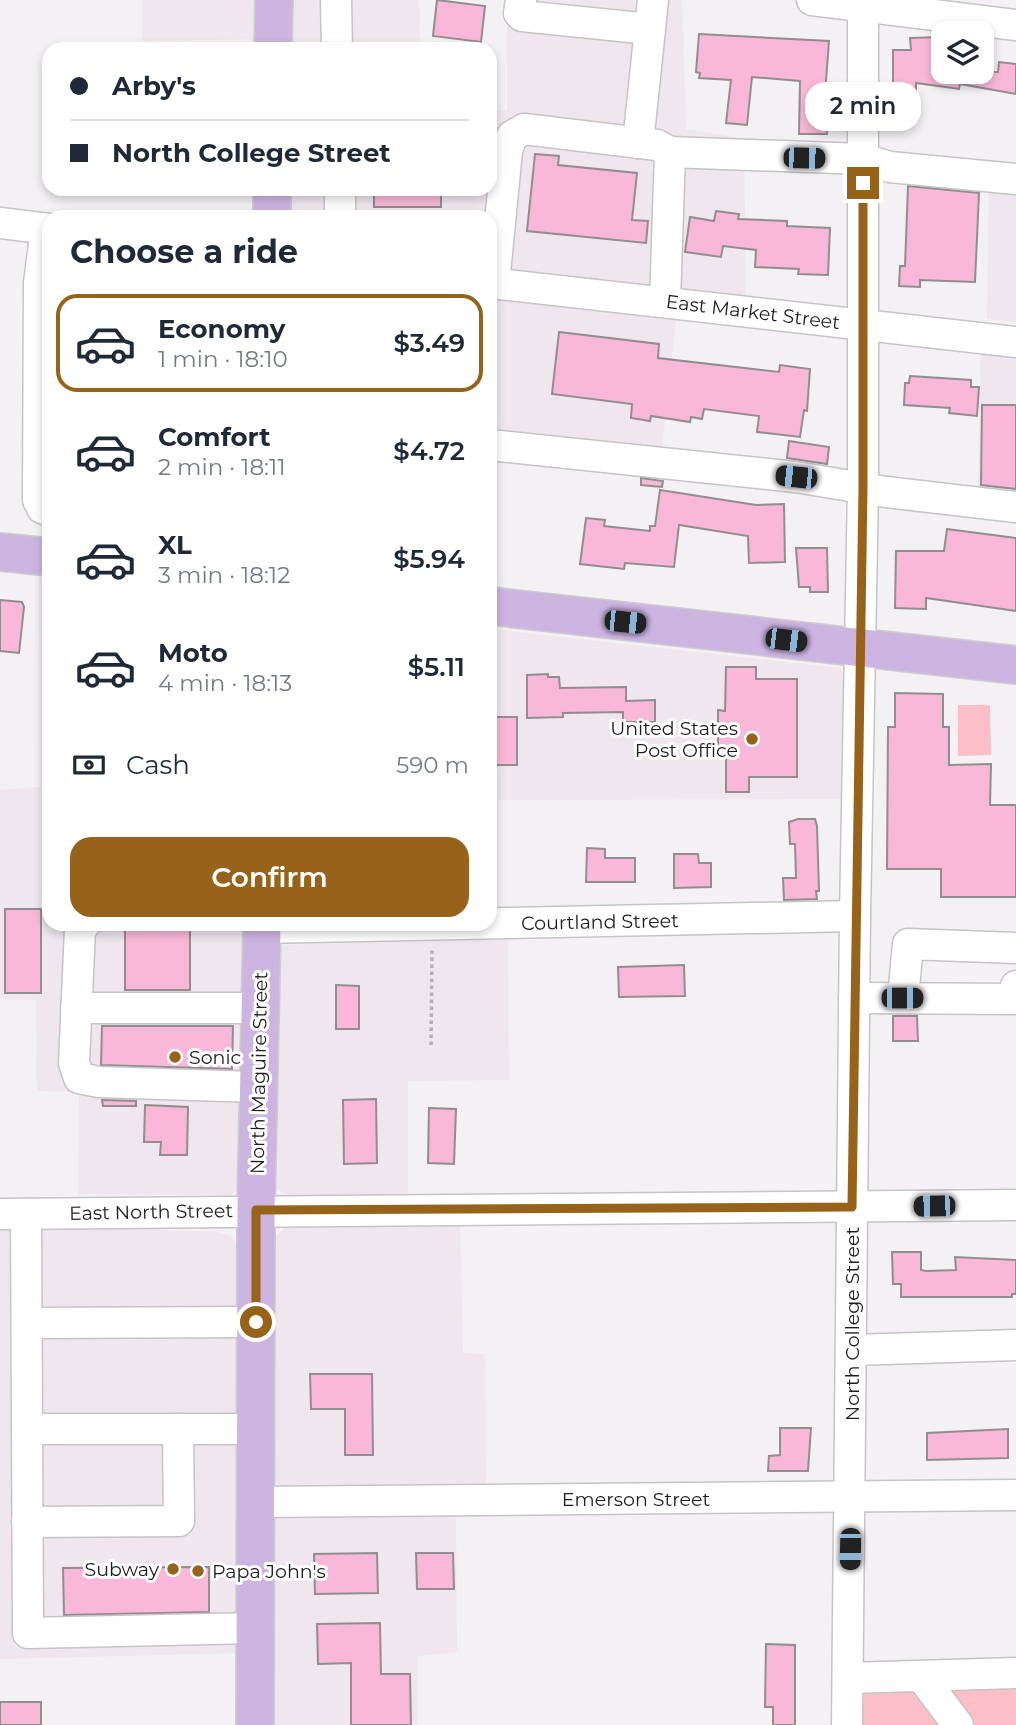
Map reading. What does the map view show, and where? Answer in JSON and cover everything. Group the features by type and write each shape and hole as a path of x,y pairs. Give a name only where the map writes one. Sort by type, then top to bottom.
{"main road":[{"path":"273,42 274,0"},
{"path":"0,552 42,556"},
{"path":"497,607 1016,665"},
{"name":"North Maguire Street","path":"255,1725 256,1210 262,931"}],"street":[{"path":"336,0 337,42"},
{"path":"520,0 519,13 522,16 652,14 638,142"},
{"path":"812,0 863,3 1016,25"},
{"name":"North College Street","path":"847,1725 855,916 863,488 863,3"},
{"path":"497,239 507,151 512,136 524,129 638,142 657,145 670,152 863,159 890,167 1016,179"},
{"path":"665,302 670,152"},
{"path":"0,223 42,228"},
{"name":"East Market Street","path":"497,284 1016,342"},
{"path":"42,356 38,500 42,508"},
{"path":"497,447 796,477 1016,507"},
{"name":"Courtland Street","path":"497,922 855,916"},
{"path":"80,931 74,1063 79,1078 99,1082 258,1087"},
{"path":"902,998 908,944 1016,948"},
{"path":"854,998 1015,999 1016,986"},
{"path":"76,1008 260,1008"},
{"name":"East North Street","path":"13,1214 1016,1205"},
{"path":"13,1214 27,1324 27,1522 14,1633 255,1628"},
{"path":"27,1324 256,1322"},
{"path":"852,1350 1016,1345"},
{"path":"27,1429 256,1429"},
{"path":"27,1522 179,1521 178,1429"},
{"name":"Emerson Street","path":"256,1502 1016,1496"},
{"path":"848,1678 1016,1674"},
{"path":"921,1676 958,1725"}],"path":[{"path":"431,1045 432,946"}],"shaded area":[{"path":"142,0 256,0 257,39 142,41"},
{"path":"290,0 419,0 420,42 290,42"},
{"path":"507,0 682,0 686,129 744,139 746,298 497,269 497,210 289,210 289,196 497,196 497,110 507,111"},
{"path":"989,160 1016,164 1016,322 987,319"},
{"path":"497,300 676,320 660,467 497,447"},
{"path":"981,353 1016,358 1016,503 978,500"},
{"path":"39,569 42,569 42,931 245,931 241,1181 237,1191 228,1195 78,1194 79,1092 37,1091 36,1000 0,999 0,790 40,787"},
{"path":"497,630 840,668 844,674 844,799 497,800"},
{"path":"958,705 990,705 991,755 958,756"},
{"path":"508,939 509,1080 408,1081 408,1200 291,1198 277,1189 280,952 283,945"},
{"path":"460,1219 463,1353 485,1354 486,1488 277,1485 273,1481 274,1238 288,1225"},
{"path":"89,1222 174,1231 214,1231 231,1236 236,1244 239,1254 241,1653 0,1659 0,1224"},
{"path":"456,1508 457,1652 418,1656 418,1725 268,1725 274,1516"},
{"path":"1016,1681 1016,1725 859,1725 859,1701 865,1691"}],"building":[{"path":"437,0 485,6 481,42 433,36"},
{"path":"699,34 829,41 825,94 828,94 827,134 799,134 800,81 752,77 747,125 726,123 731,80 699,78 700,73 696,72"},
{"path":"931,37 931,84 960,84 959,89 916,83 916,109 893,110 893,50 911,50 910,38"},
{"path":"999,62 1016,64 1016,94 960,84 994,84 994,72 998,72"},
{"path":"535,154 559,156 558,165 637,173 632,220 648,221 646,243 527,231"},
{"path":"908,186 979,193 975,282 920,280 920,287 899,286 900,266 905,266"},
{"path":"374,196 441,196 441,207 374,207"},
{"path":"716,211 739,214 738,219 787,221 787,226 830,228 828,275 798,274 799,269 755,267 756,250 723,246 721,257 685,252 690,217 714,221"},
{"path":"559,332 659,344 658,358 779,372 780,365 810,369 807,411 804,410 800,437 757,432 759,416 704,409 702,419 691,417 690,422 651,416 650,421 631,418 632,404 552,394"},
{"path":"910,376 971,380 971,387 979,387 977,416 949,413 950,408 904,405 905,383 909,383"},
{"path":"982,405 1016,405 1016,489 981,485"},
{"path":"789,441 829,447 827,464 787,458"},
{"path":"641,478 663,481 662,487 641,485"},
{"path":"660,490 756,505 784,504 785,562 749,563 748,536 679,525 674,567 625,563 624,569 580,564 586,518 605,520 604,526 650,531 650,526 655,526"},
{"path":"947,529 1016,538 1016,611 926,598 926,609 895,608 896,551 944,551"},
{"path":"796,548 827,548 828,592 810,592 810,587 799,587"},
{"path":"0,600 22,602 24,607 19,653 0,651"},
{"path":"726,667 756,667 756,679 797,679 797,777 749,777 749,792 726,792 726,758 718,758 718,710 725,711"},
{"path":"548,674 548,677 559,677 560,688 626,687 626,701 655,700 655,722 623,722 623,712 563,713 563,717 527,718 527,675"},
{"path":"895,693 943,694 943,727 949,727 949,765 991,764 990,805 1016,805 1016,897 941,897 941,869 887,869 888,727 895,727"},
{"path":"497,717 517,717 517,765 497,765"},
{"path":"815,819 817,826 817,899 784,900 783,878 796,878 795,844 790,844 789,822"},
{"path":"587,848 605,849 605,858 635,858 635,882 586,882"},
{"path":"674,854 698,854 699,863 711,863 711,887 674,888"},
{"path":"5,909 41,909 41,993 5,993"},
{"path":"125,931 190,931 190,990 125,990"},
{"path":"684,965 685,996 619,997 618,967"},
{"path":"336,985 359,986 359,1029 336,1029"},
{"path":"893,1016 917,1016 918,1041 893,1041"},
{"path":"102,1026 233,1026 232,1069 101,1065"},
{"path":"376,1099 377,1163 344,1164 343,1100"},
{"path":"102,1100 136,1101 136,1106 103,1106"},
{"path":"145,1105 188,1107 187,1155 160,1155 161,1142 144,1142"},
{"path":"429,1108 456,1109 454,1164 428,1163"},
{"path":"892,1252 921,1252 921,1270 926,1271 956,1270 955,1257 1016,1260 1016,1294 1012,1294 1012,1297 901,1297 901,1284 893,1284"},
{"path":"310,1374 372,1374 373,1455 345,1455 345,1409 311,1409"},
{"path":"780,1428 811,1428 808,1471 768,1471 769,1456 780,1455"},
{"path":"1008,1429 1008,1458 927,1460 927,1433"},
{"path":"377,1553 378,1593 315,1594 314,1554"},
{"path":"416,1553 453,1553 454,1589 417,1589"},
{"path":"209,1567 209,1612 64,1615 63,1568"},
{"path":"380,1623 381,1674 410,1674 411,1725 351,1725 351,1663 318,1664 317,1624"},
{"path":"766,1644 795,1645 795,1725 773,1725 773,1707 765,1707"},
{"path":"0,1702 41,1702 41,1725 0,1725"}],"place":[{"name":"United States Post Office","path":"752,739"},
{"name":"Sonic","path":"175,1057"},
{"name":"Subway","path":"173,1569"},
{"name":"Papa John's","path":"198,1571"}],"route":[{"path":"256,1322 256,1210 852,1207 863,488 863,183"}]}
